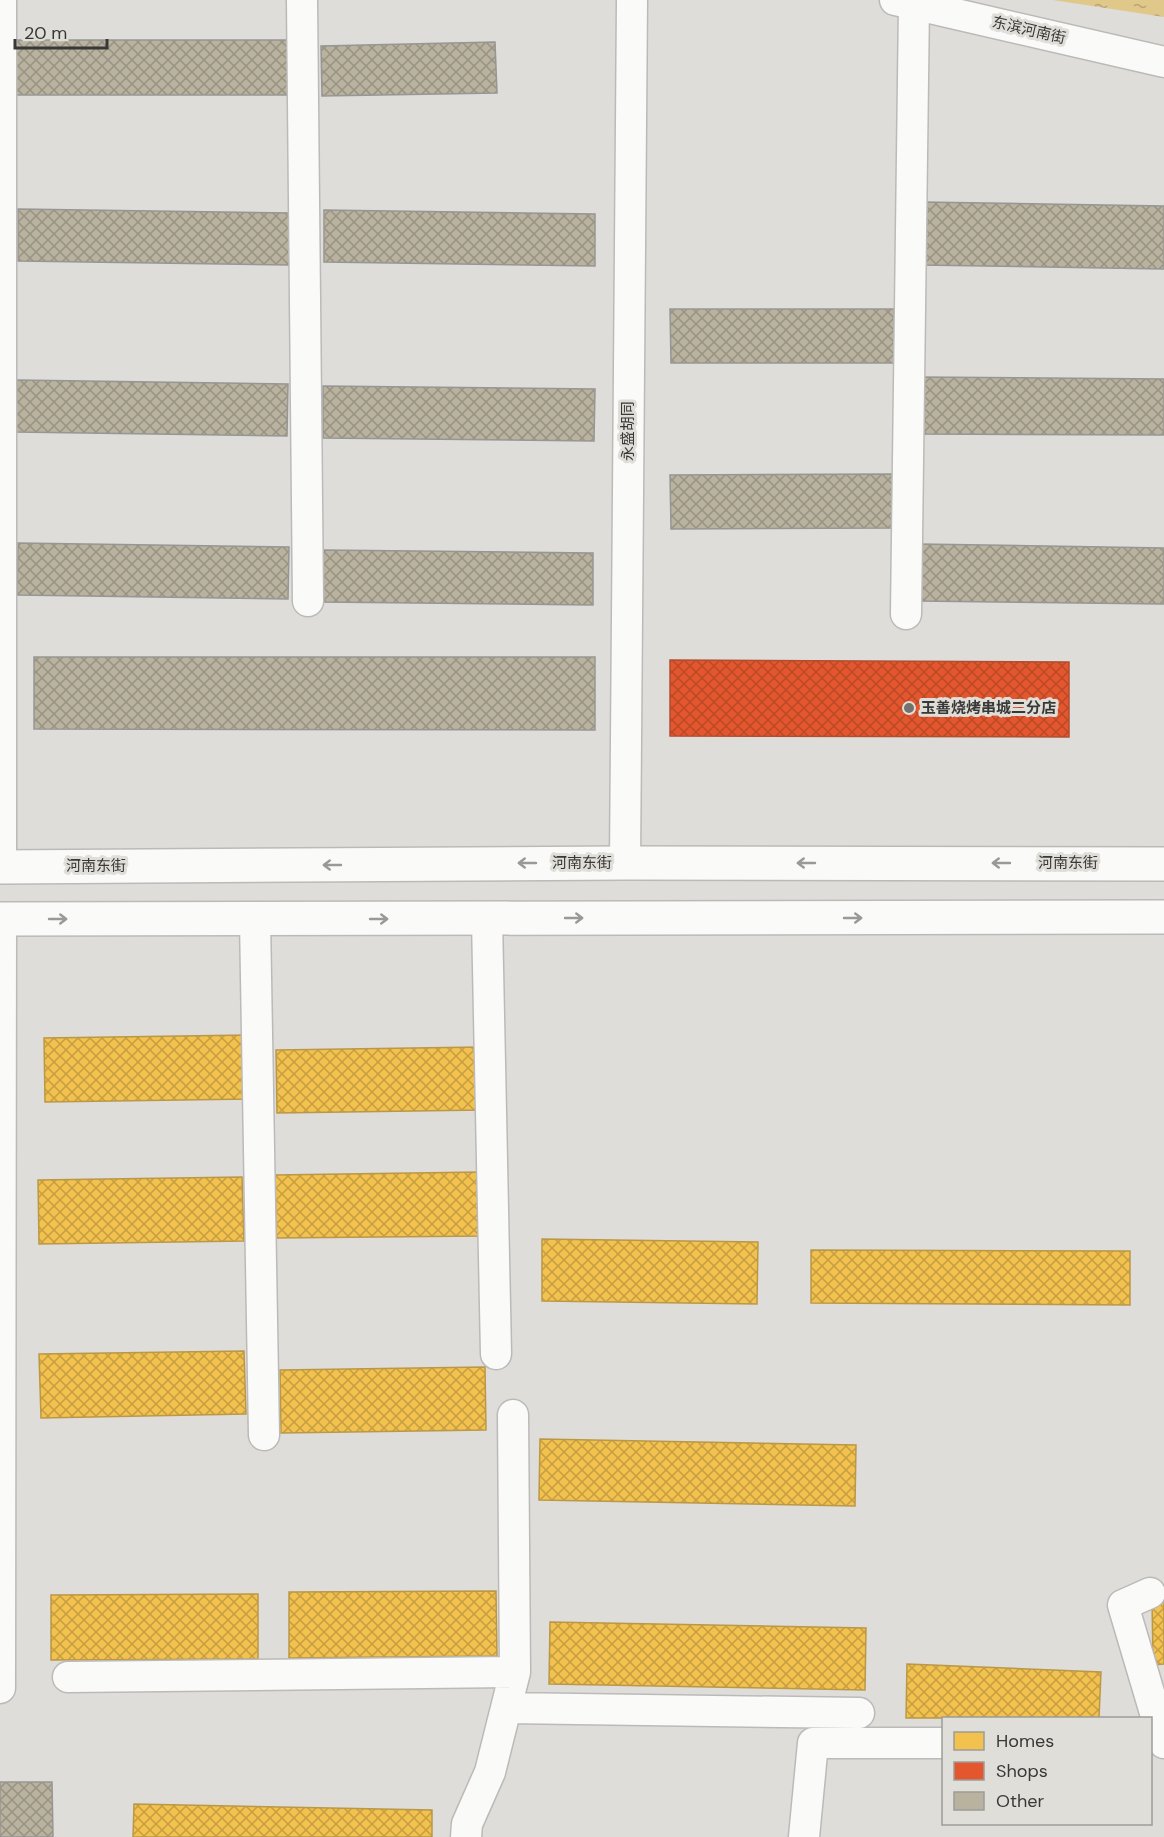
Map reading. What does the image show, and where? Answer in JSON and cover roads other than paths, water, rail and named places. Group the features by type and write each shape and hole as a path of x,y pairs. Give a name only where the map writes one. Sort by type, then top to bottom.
{"main road":[{"name":"河南东街","path":"1,867 625,863 1164,864"},
{"path":"1,919 1164,917"}],"street":[{"path":"1,0 1,867"},
{"path":"302,0 308,601"},
{"name":"永盛胡同","path":"625,863 632,0"},
{"path":"903,2 906,614"},
{"name":"东滨河南街","path":"903,2 1164,62"},
{"path":"0,1688 1,919"},
{"path":"255,919 264,1435"},
{"path":"487,919 496,1354"},
{"path":"466,1837 467,1824 490,1772 515,1672 513,1415"},
{"path":"1150,1593 1123,1605 1154,1676 1164,1744"},
{"path":"68,1677 515,1672"},
{"path":"506,1708 859,1713"},
{"path":"804,1837 813,1743 942,1743"}],"water":[{"path":"1053,0 1164,0 1164,17"}],"place":[{"name":"玉善烧烤串城二分店","path":"909,708"}]}
